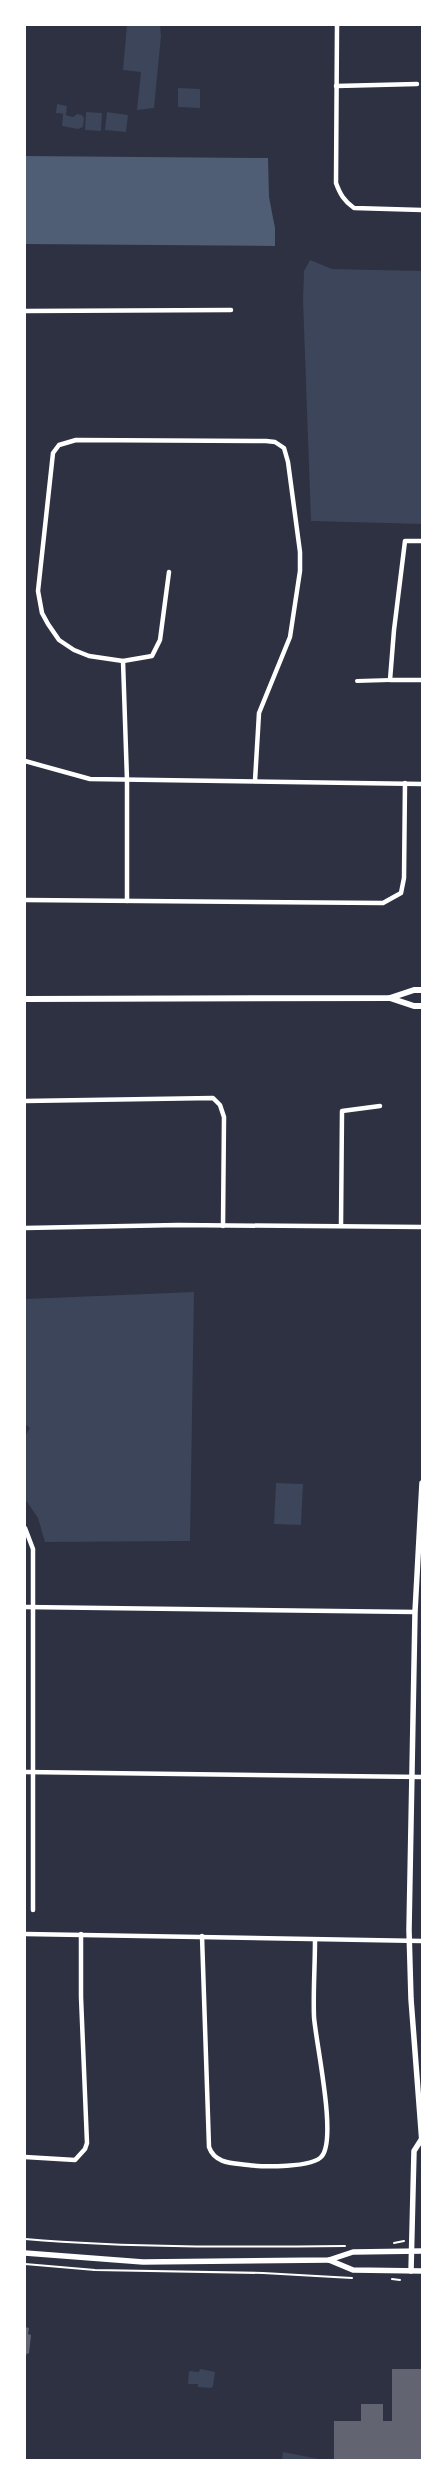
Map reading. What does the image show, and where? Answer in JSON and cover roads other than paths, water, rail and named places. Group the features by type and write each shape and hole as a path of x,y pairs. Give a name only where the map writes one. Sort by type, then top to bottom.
{"main road":[{"path":"25,999 390,998 414,990 422,990"},
{"path":"390,998 414,1006 422,1006"}],"street":[{"path":"336,25 336,183 346,202 354,208 422,210"},
{"path":"336,86 417,84"},
{"path":"25,311 232,310"},
{"path":"169,572 157,650 152,656 123,661 89,656 74,650 60,640 42,612 38,591 53,453 59,445 76,440 224,440 275,442 284,448 288,462 300,552 300,571 290,637 259,713 255,781"},
{"path":"390,680 405,541 422,542"},
{"path":"123,661 127,780 127,901"},
{"path":"357,681 422,680"},
{"path":"25,761 90,779 422,784"},
{"path":"25,900 383,903 392,900 401,893 404,878 405,783"},
{"path":"25,1101 213,1098 220,1105 224,1118 223,1226"},
{"path":"341,1225 342,1111 380,1106"},
{"path":"25,1228 341,1225 422,1227"},
{"path":"412,2271 414,2151 421,2142 410,1941 415,1612 422,1483"},
{"path":"25,1528 33,1550 31,1607 33,1910"},
{"path":"25,1607 415,1612"},
{"path":"25,1772 422,1777"},
{"path":"25,1934 422,1941"},
{"path":"25,2157 75,2160 85,2149 87,2143 81,1934"},
{"path":"202,1936 210,2147 212,2154 218,2159 254,2166 301,2164 316,2161 323,2156 327,2143 321,2066 314,2018 315,1940"},
{"path":"25,2253 143,2262 328,2260 353,2252 422,2251"},
{"path":"328,2260 353,2270 422,2271"}]}
